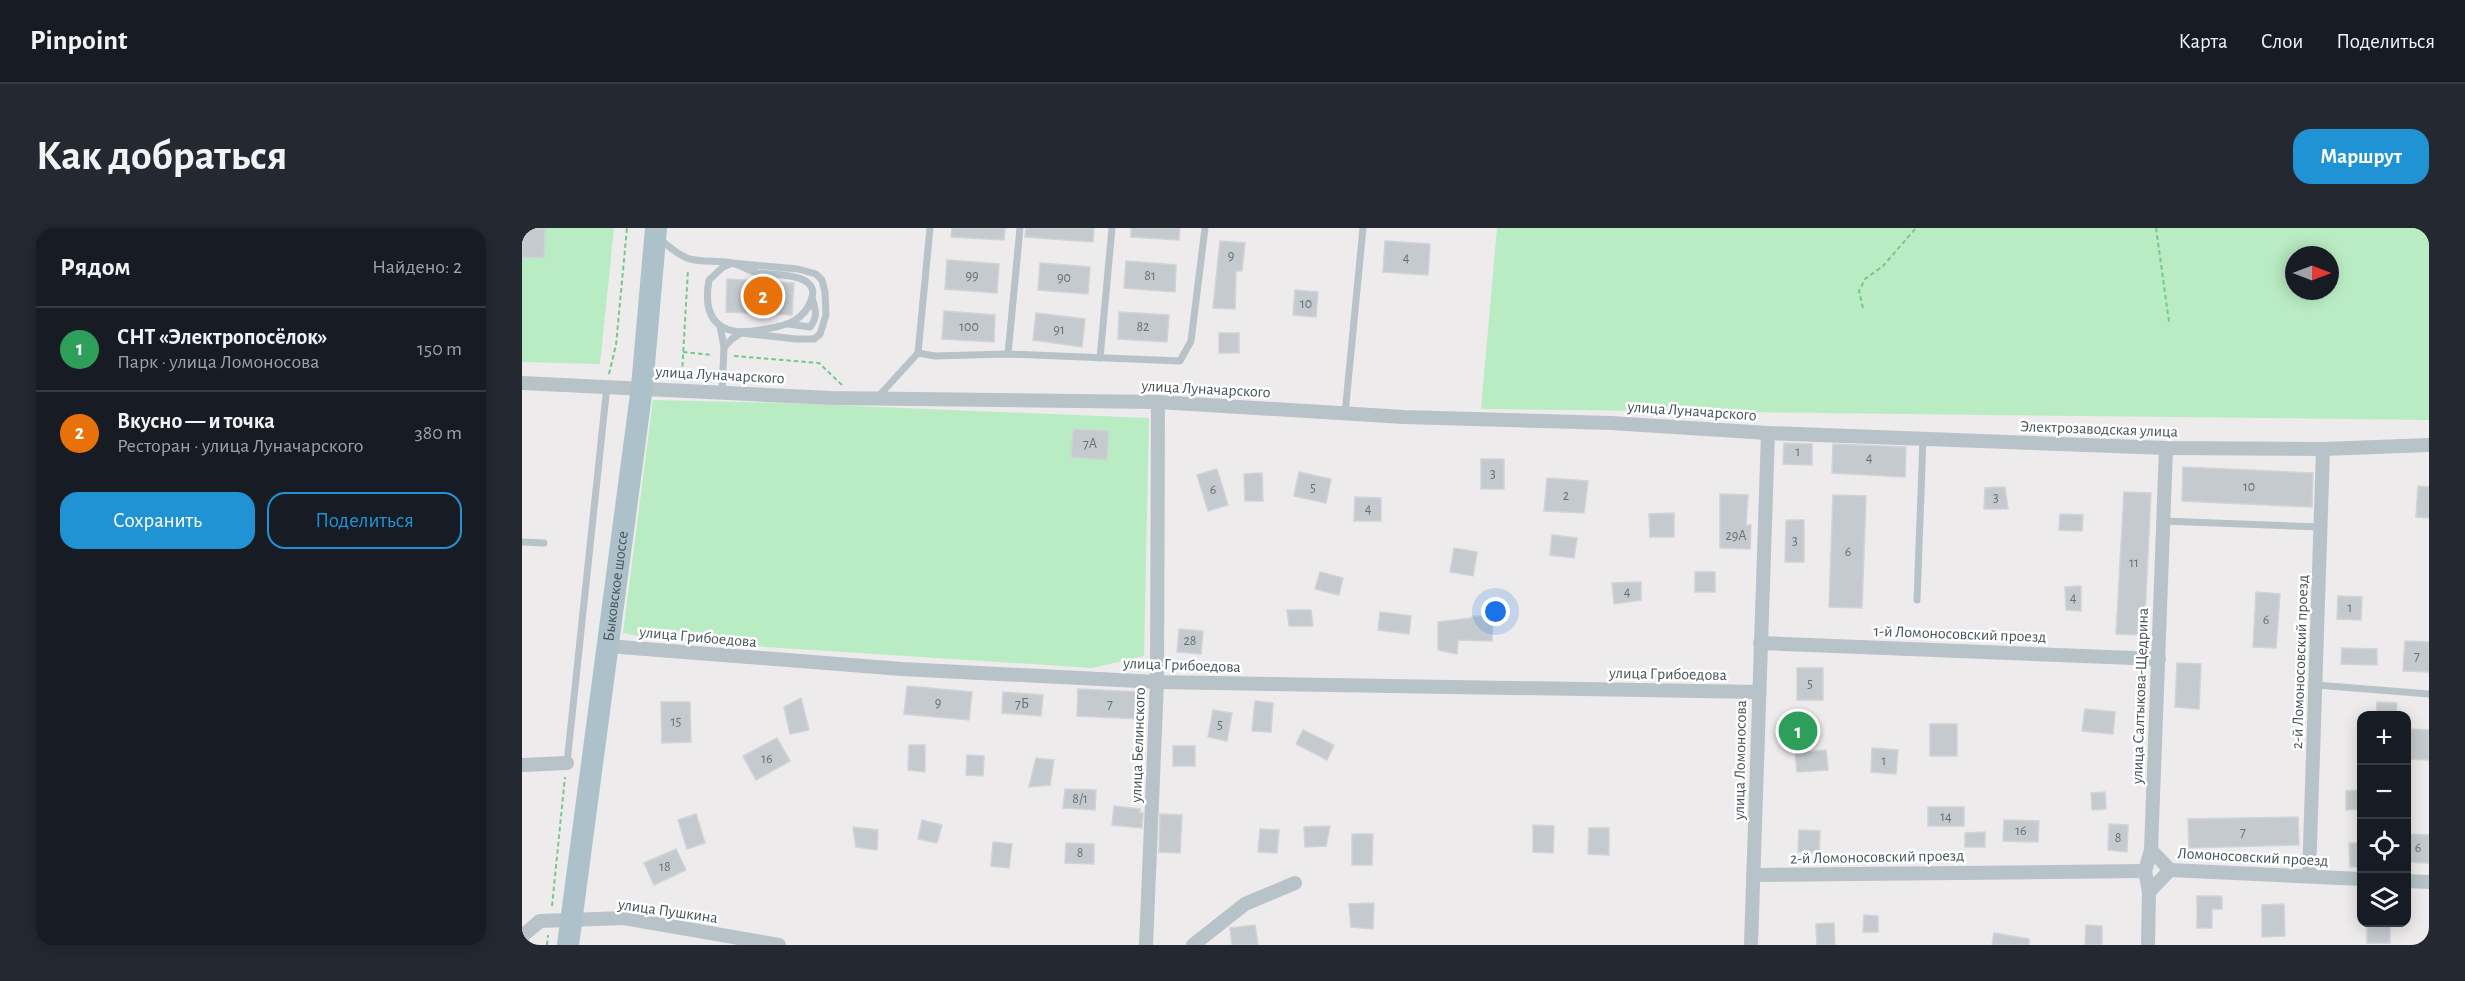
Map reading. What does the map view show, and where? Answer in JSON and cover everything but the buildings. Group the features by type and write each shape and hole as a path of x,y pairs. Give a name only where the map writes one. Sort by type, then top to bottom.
{"main road":[{"name":"Быковское шоссе","path":"568,945 560,920 607,646 649,380 655,231"}],"street":[{"name":"улица Луначарского","path":"522,383 607,386 649,380 681,389 876,399 1158,402 1404,417 1611,423 1768,433"},
{"name":"улица Белинского","path":"1146,945 1157,682 1158,402"},
{"name":"Электрозаводская улица","path":"1768,433 2166,448 2323,450 2429,445"},
{"name":"улица Ломоносова","path":"1751,945 1768,433"},
{"name":"улица Салтыкова-Щедрина","path":"2148,945 2149,891 2145,871 2151,850 2166,448"},
{"name":"2-й Ломоносовский проезд","path":"2309,876 2323,450"},
{"name":"1-й Ломоносовский проезд","path":"1760,643 2159,659"},
{"name":"улица Грибоедова","path":"607,646 902,669 1157,682 1758,692"},
{"path":"522,765 567,763"},
{"name":"Ломоносовский проезд","path":"2151,850 2170,870 2357,879"},
{"path":"2149,891 2170,870"},
{"name":"2-й Ломоносовский проезд","path":"1753,875 2145,871"},
{"path":"2411,881 2429,882"},
{"path":"1193,945 1245,904 1295,883"},
{"name":"улица Пушкина","path":"522,936 540,921 624,918 778,945"}],"lane":[{"path":"876,399 918,353 930,228"},
{"path":"1008,354 1020,228"},
{"path":"1100,358 1112,228"},
{"path":"918,353 935,356 1008,354 1180,361 1191,341 1205,228"},
{"path":"1345,414 1363,228"},
{"path":"655,231 675,252 689,259 732,263 810,271 822,280 825,292 824,325 820,334 813,339 741,333 720,326 707,308 709,280 716,272 732,263"},
{"path":"732,263 756,273 790,275 802,279 810,287 817,313 815,321 810,327 785,324"},
{"path":"724,347 741,333 793,322 802,315 812,298"},
{"path":"720,326 724,347 722,391"},
{"path":"567,763 607,386"},
{"path":"1917,600 1923,439"},
{"path":"2163,521 2320,527"},
{"path":"522,542 544,543"},
{"path":"2316,685 2429,694"}],"path":[{"path":"607,386 616,345 627,228"},
{"path":"1863,308 1859,291 1864,279 1883,266 1916,228"},
{"path":"2156,228 2169,322"},
{"path":"681,389 689,259"},
{"path":"683,352 819,363"},
{"path":"649,380 682,374"},
{"path":"548,945 560,920 567,763"}],"green space":[{"path":"522,228 614,228 600,364 522,362"},
{"path":"1497,228 2429,228 2429,420 1481,409"},
{"path":"653,400 1149,418 1144,656 1092,668 659,640 623,633"}],"place":[{"name":"Вкусно — и точка","path":"763,296"},
{"name":"СНТ «Электропосёлок»","path":"1798,731"}]}
